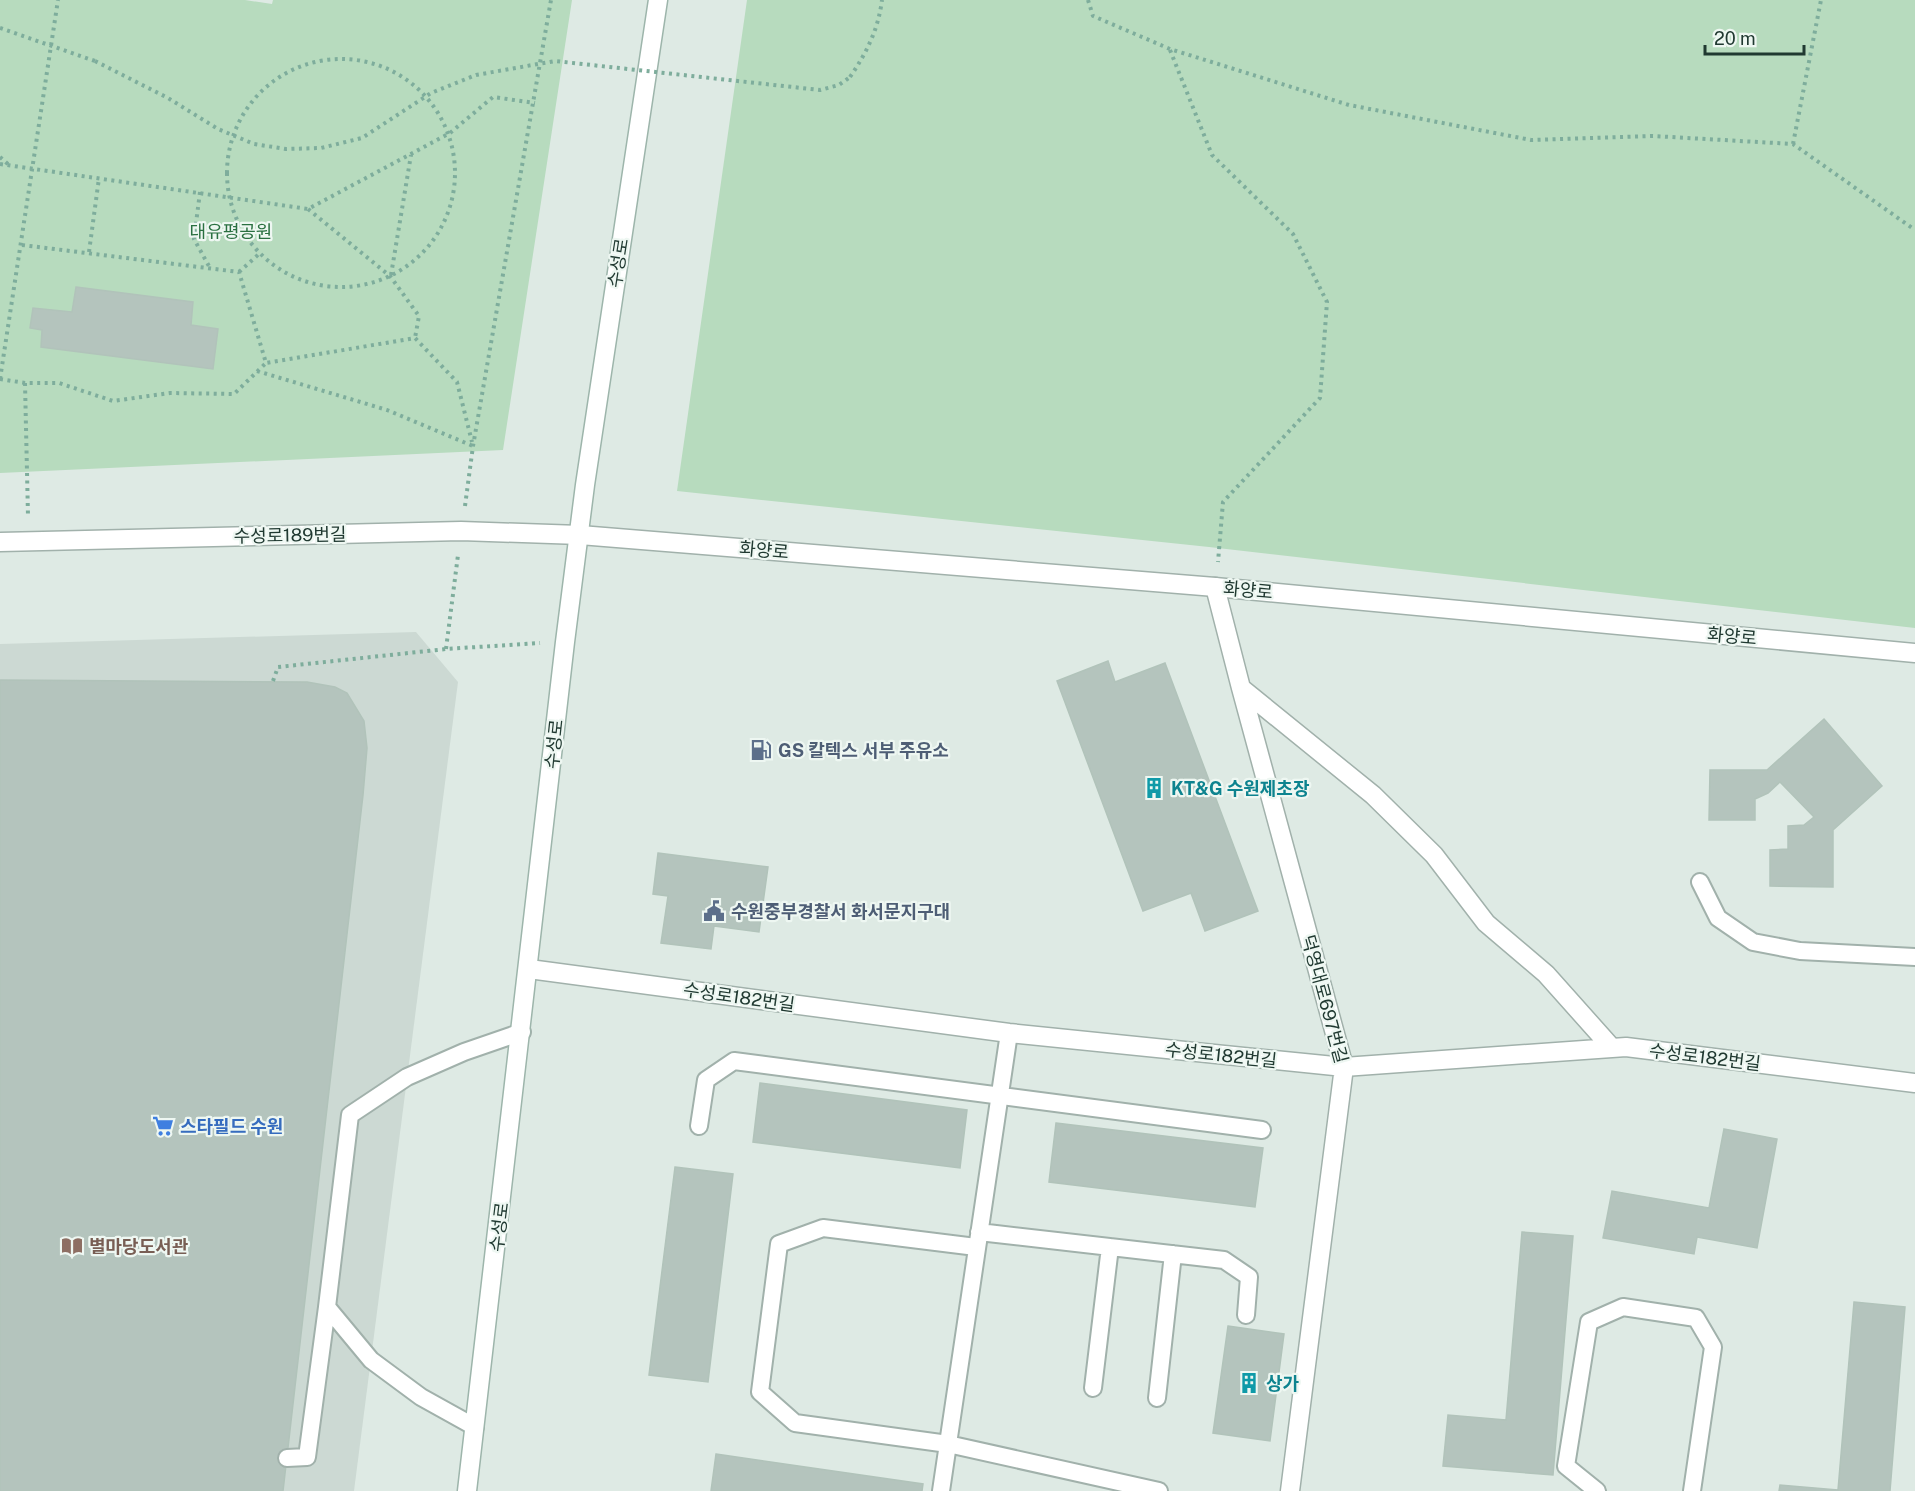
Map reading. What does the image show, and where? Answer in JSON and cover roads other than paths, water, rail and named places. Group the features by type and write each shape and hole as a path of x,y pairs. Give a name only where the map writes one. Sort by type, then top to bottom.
{"street":[{"name":"수성로","path":"467,1491 522,1032 565,642 587,473 658,0"},
{"name":"수성로189번길","path":"0,542 461,531 580,535"},
{"name":"화양로","path":"580,535 1215,587 1915,653"},
{"name":"덕영대로697번길","path":"1215,587 1240,688 1344,1067 1290,1491"},
{"path":"1240,688 1373,795 1434,855 1486,923 1546,974 1612,1048"},
{"name":"수성로182번길","path":"529,969 1009,1034 1344,1067 1638,1048 1915,1083"}],"lane":[{"path":"1700,882 1718,918 1753,942 1800,951 1915,957"},
{"path":"287,1458 307,1457 350,1115 407,1077 464,1052 522,1032"},
{"path":"941,1491 1009,1034"},
{"path":"699,1126 706,1080 734,1061 1262,1130"},
{"path":"1159,1491 948,1444 795,1423 760,1392 779,1244 823,1228 1110,1247 1224,1260 1250,1277 1246,1315"},
{"path":"1093,1388 1110,1247"},
{"path":"1157,1398 1173,1254"},
{"path":"327,1307 371,1360 421,1396 475,1427"},
{"path":"1597,1491 1566,1466 1589,1322 1623,1307 1696,1317 1713,1347 1692,1491"}],"place":[{"name":"GS 칼텍스 서부 주유소","path":"761,750"},
{"name":"KT&G 수원제초장","path":"1154,788"},
{"name":"수원중부경찰서 화서문지구대","path":"714,911"},
{"name":"스타필드 수원","path":"163,1126"},
{"name":"별마당도서관","path":"72,1246"},
{"name":"상가","path":"1249,1383"}],"park label":[{"name":"대유평공원","path":"231,231"}]}
